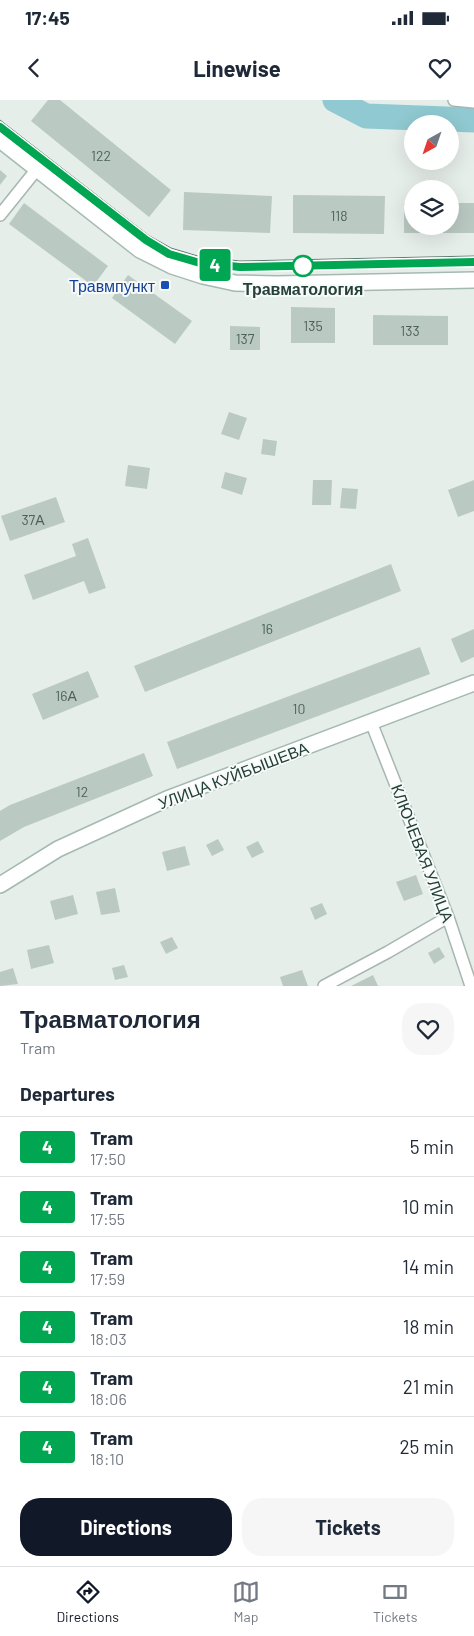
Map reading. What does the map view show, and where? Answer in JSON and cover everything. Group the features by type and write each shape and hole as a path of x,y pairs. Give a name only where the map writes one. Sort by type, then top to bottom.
{"main road":[{"path":"0,140 140,250 172,266 203,276 236,283 277,284 474,280"},
{"name":"УЛИЦА КУЙБЫШЕВА","path":"0,885 58,849 167,799 474,683"}],"street":[{"path":"454,100 474,102"},
{"path":"0,215 37,169"},
{"name":"КЛЮЧЕВАЯ УЛИЦА","path":"371,722 448,917 471,986"},
{"path":"324,986 448,917"}],"building":[{"path":"48,100 60,100 171,190 149,217 31,121"},
{"path":"0,170 7,176 0,185"},
{"path":"184,192 272,196 270,233 183,230"},
{"path":"293,195 385,196 384,234 293,233"},
{"path":"24,203 108,266 93,286 9,224"},
{"path":"459,203 474,203 474,233 459,233"},
{"path":"128,275 192,321 175,344 112,298"},
{"path":"291,307 335,308 335,343 291,343"},
{"path":"373,315 448,316 448,345 373,345"},
{"path":"230,326 260,327 260,350 230,350"},
{"path":"229,412 247,418 239,440 221,434"},
{"path":"263,439 277,441 275,456 261,454"},
{"path":"128,465 150,468 147,489 125,486"},
{"path":"225,472 247,478 242,495 221,488"},
{"path":"313,480 332,480 331,505 312,505"},
{"path":"474,480 474,511 458,517 448,490"},
{"path":"342,488 358,489 356,509 340,508"},
{"path":"56,497 65,522 10,541 1,516"},
{"path":"88,538 106,588 89,594 84,581 33,600 24,575 76,556 72,544"},
{"path":"391,564 401,591 145,692 134,666"},
{"path":"474,629 474,657 461,663 451,639"},
{"path":"420,647 430,674 177,769 167,742"},
{"path":"88,671 99,697 43,720 32,694"},
{"path":"144,753 153,776 24,827 0,841 0,811 10,805"},
{"path":"218,839 224,850 212,856 206,845"},
{"path":"258,841 264,852 252,858 246,847"},
{"path":"185,846 190,865 167,871 162,852"},
{"path":"416,875 423,894 404,901 396,882"},
{"path":"115,888 120,912 101,915 96,892"},
{"path":"73,895 78,914 55,920 50,901"},
{"path":"322,903 327,914 315,920 310,908"},
{"path":"172,937 178,948 166,954 160,942"},
{"path":"49,945 54,963 31,969 27,950"},
{"path":"439,947 445,957 434,964 428,953"},
{"path":"124,965 128,977 115,980 112,968"},
{"path":"13,968 18,984 0,986 0,972"},
{"path":"302,970 308,986 283,986 280,977"},
{"path":"373,975 378,986 351,986"}],"waterway":[{"path":"335,100 366,116 474,120"}],"tram line":[{"path":"0,120 148,235 171,248 201,257 240,261 474,256"},
{"name":"4","path":"0,127 146,240 169,254 200,263 240,267 474,262"}],"place":[{"name":"Травматология","path":"303,266"},
{"name":"Травмпункт","path":"165,285"}]}
